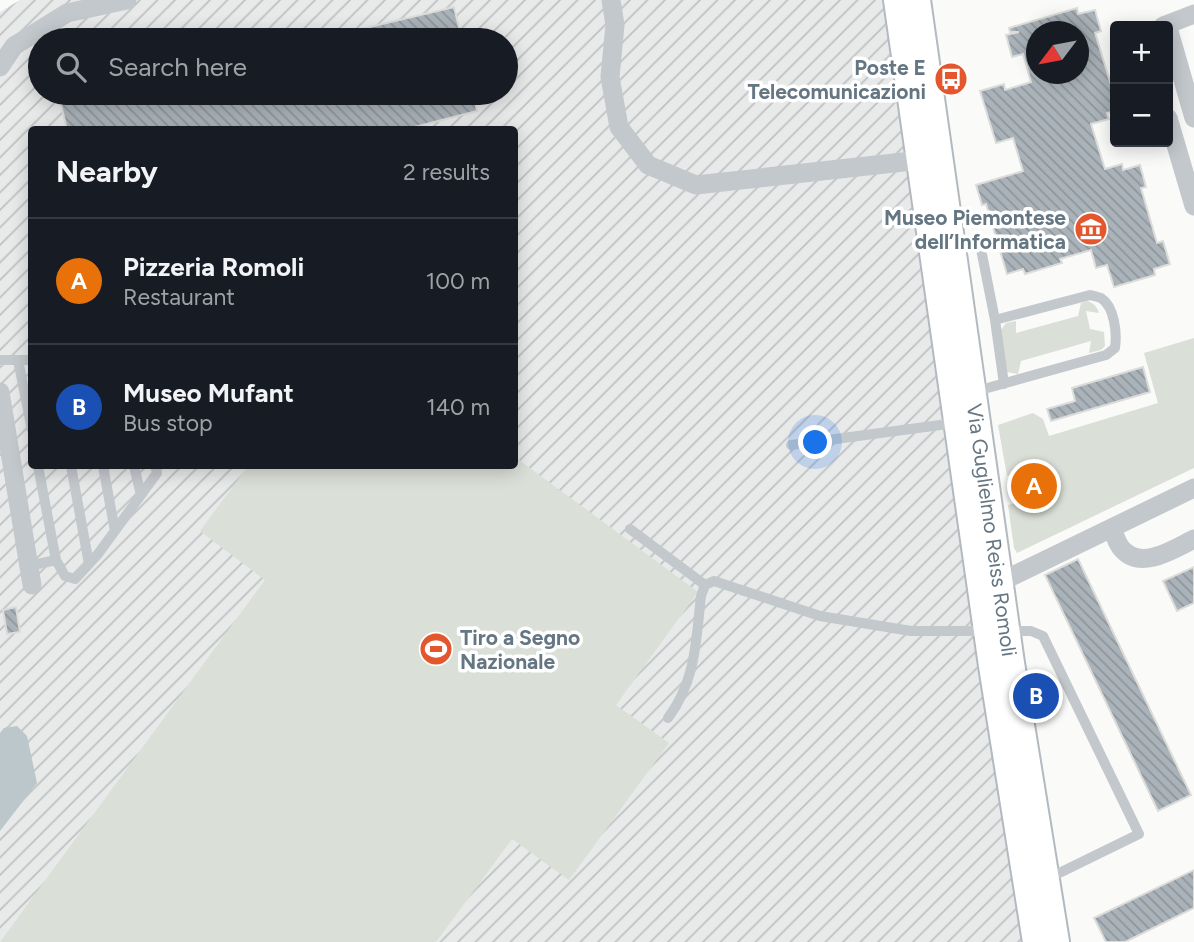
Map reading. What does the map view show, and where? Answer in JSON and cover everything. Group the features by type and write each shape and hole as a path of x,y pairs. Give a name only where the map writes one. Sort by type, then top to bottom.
{"main road":[{"name":"Via Guglielmo Reiss Romoli","path":"897,0 931,159"},
{"name":"Via Guglielmo Reiss Romoli","path":"917,0 931,159 942,243 990,587 1036,881 1036,942"},
{"name":"Via Guglielmo Reiss Romoli","path":"1036,881 1056,942"}],"street":[{"path":"43,28 66,13 127,0"},
{"path":"611,0 614,25 610,76 619,127 648,165 696,185 931,159"},
{"path":"1173,23 1194,14"},
{"path":"0,66 15,46 28,38"},
{"path":"1173,49 1194,118"},
{"path":"1173,135 1194,206"},
{"path":"0,391 31,575"},
{"path":"990,587 1194,488"},
{"path":"1112,529 1121,549 1139,558 1150,559 1194,539"}],"lane":[{"path":"942,243 977,240 980,244 1004,384"},
{"path":"791,445 965,408 1004,384 1106,355 1115,348 1116,338 1110,309 1101,298 1090,295 995,320"},
{"path":"0,360 28,360"},
{"path":"18,360 28,410"},
{"path":"39,469 55,559 65,576 75,579 141,495 157,473 156,469"},
{"path":"72,469 89,564"},
{"path":"104,469 114,530"},
{"path":"135,469 141,495"},
{"path":"630,528 705,585"},
{"path":"31,575 55,559"},
{"path":"668,718 681,701 692,670 701,596 705,585 714,581 820,615 911,631 1031,631 1042,636 1139,834 1036,881"}],"shaded area":[{"path":"20,0 886,0 1027,942 0,942 0,12"},
{"path":"1087,301 1095,306 1099,313 1086,311 1090,329 1104,332 1105,346 1101,350 1089,353 1091,341 1021,361 1018,374 1007,372 1000,331 1006,323 1016,321 1016,333 1078,316 1081,303"},
{"path":"1194,338 1194,468 1017,553 1008,505 1050,493 1042,467 1007,476 998,425 1033,413 1043,419 1049,436 1158,403 1144,353"},
{"name":"Tiro a Segno Nazionale","path":"518,459 698,592 616,705 669,743 569,880 512,839 436,942 0,942 265,580 200,531 246,469 518,469"},
{"path":"17,726 27,736 37,783 0,831 0,733 4,728"}],"building":[{"path":"454,7 459,28 366,28"},
{"path":"1077,8 1078,14 1095,10 1101,31 1095,33 1110,82 1110,112 1107,113 1109,119 1091,124 1105,169 1122,164 1123,170 1140,165 1146,187 1141,188 1157,243 1163,241 1170,264 1154,269 1155,275 1114,287 1107,265 1096,268 1091,250 1060,259 1062,263 1025,274 1023,269 1007,274 986,204 982,205 976,185 1023,171 1013,138 996,143 980,91 1004,84 1005,90 1026,84 1089,84 1089,21 1033,21"},
{"path":"1026,23 1026,64 1023,54 1012,57 1006,35 1019,32 1010,32 1009,28"},
{"path":"61,105 476,105 477,111 419,126 66,126"},
{"path":"1143,367 1150,392 1051,421 1047,409 1075,401 1072,388"},
{"path":"1043,475 1047,491 1025,497 1020,481"},
{"path":"1078,559 1191,795 1158,811 1045,575"},
{"path":"1194,567 1194,603 1177,611 1163,581"},
{"path":"16,607 20,632 7,634 3,610"},
{"path":"1194,870 1194,908 1125,942 1106,942 1094,918"}],"place":[{"name":"Poste E Telecomunicazioni","path":"951,79"},
{"name":"Museo Piemontese dell’Informatica","path":"1091,229"},
{"name":"Pizzeria Romoli","path":"1034,486"},
{"name":"Tiro a Segno Nazionale","path":"436,649"},
{"name":"Museo Mufant","path":"1036,696"}]}
